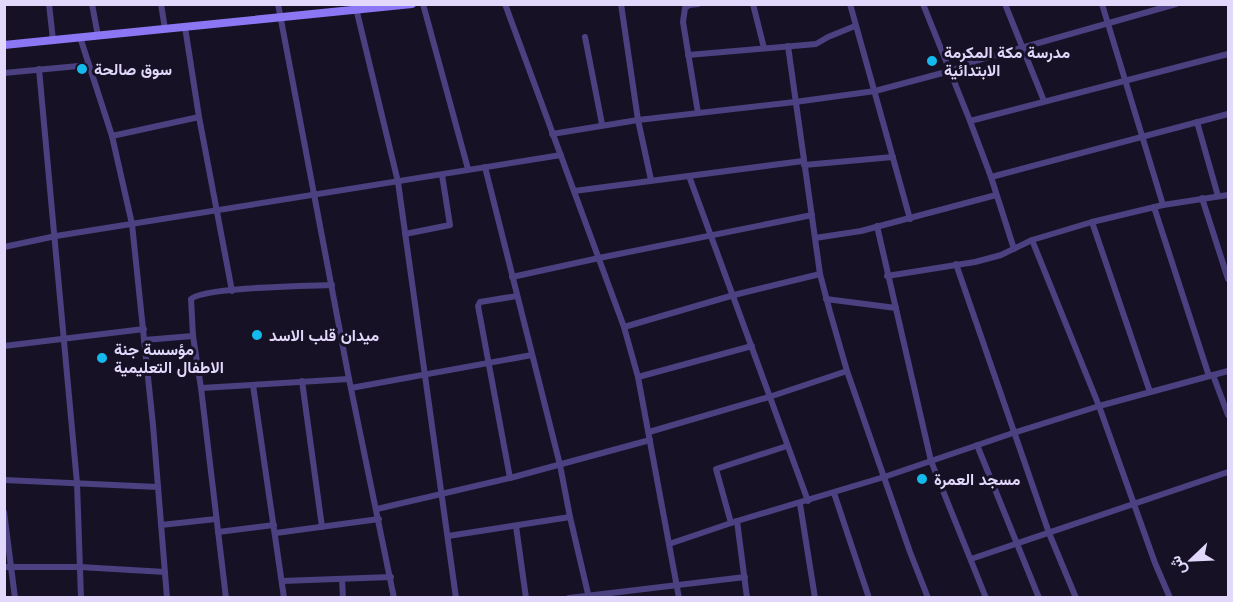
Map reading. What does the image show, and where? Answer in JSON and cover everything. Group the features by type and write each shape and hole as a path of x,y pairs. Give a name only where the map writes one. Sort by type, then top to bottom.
{"main road":[{"path":"4,45 280,18 356,7 412,4"}],"street":[{"path":"49,4 53,40"},
{"path":"92,4 98,36"},
{"path":"161,4 165,29"},
{"path":"278,4 351,388 394,597"},
{"path":"423,4 468,169"},
{"path":"505,4 624,327 638,377 679,597"},
{"path":"621,4 638,120 651,180"},
{"path":"698,4 689,5 683,12 682,22 698,113"},
{"path":"753,4 764,48"},
{"path":"850,4 910,219"},
{"path":"922,4 970,121 1014,249"},
{"path":"1005,4 1044,101"},
{"path":"1102,4 1163,205"},
{"path":"552,134 602,124 875,91 1176,4"},
{"path":"356,7 398,182 456,597"},
{"path":"688,55 816,44 855,26"},
{"path":"185,27 199,117 232,291"},
{"path":"585,37 602,124"},
{"path":"80,38 112,136 132,224 144,329 167,597"},
{"path":"788,46 820,274 826,298 847,371 928,597"},
{"path":"970,121 1228,54"},
{"path":"4,73 89,65"},
{"path":"39,69 77,483 81,597"},
{"path":"991,177 1228,114"},
{"path":"112,136 199,117"},
{"path":"1197,122 1218,196"},
{"path":"4,247 56,236 561,155"},
{"path":"574,191 804,163 893,156"},
{"path":"485,167 560,465 588,596"},
{"path":"405,234 450,225 442,175"},
{"path":"689,176 808,501"},
{"path":"815,238 861,231 996,195"},
{"path":"887,276 975,262 1014,249 1032,240 1092,222 1163,205 1228,195"},
{"path":"1202,198 1228,279"},
{"path":"1154,207 1211,376 1228,416"},
{"path":"512,277 812,215"},
{"path":"1092,222 1149,392"},
{"path":"877,226 931,461 986,597"},
{"path":"1032,240 1099,406 1170,597"},
{"path":"957,264 1013,433 1049,533 1076,597"},
{"path":"624,327 734,295 820,274"},
{"path":"226,597 193,336 191,299 197,294 332,285"},
{"path":"510,478 479,304 517,296"},
{"path":"826,298 896,308"},
{"path":"4,346 144,329"},
{"path":"144,340 193,336"},
{"path":"638,377 752,346"},
{"path":"351,388 425,373 532,356"},
{"path":"649,432 769,398 847,371"},
{"path":"669,544 734,522 800,504 1099,406 1228,371"},
{"path":"201,388 350,379"},
{"path":"302,381 322,527"},
{"path":"253,385 284,597"},
{"path":"377,509 510,478 650,440"},
{"path":"747,597 734,522 715,473 716,469 787,446"},
{"path":"976,446 1039,597"},
{"path":"971,559 1228,472"},
{"path":"4,480 158,487"},
{"path":"834,493 869,597"},
{"path":"800,504 815,597"},
{"path":"4,512 8,567 15,597"},
{"path":"448,536 570,517"},
{"path":"161,525 216,519"},
{"path":"276,533 379,519"},
{"path":"218,532 274,525"},
{"path":"516,526 526,597"},
{"path":"8,567 80,567 165,572"},
{"path":"282,581 391,577"},
{"path":"568,597 626,595 745,577"},
{"path":"342,579 343,597"}],"place":[{"name":"مدرسة مكة المكرمة الابتدائية","path":"932,61"},
{"name":"سوق صالحة","path":"82,69"},
{"name":"ميدان قلب الاسد","path":"257,335"},
{"name":"مؤسسة جنة الاطفال التعليمية","path":"102,358"},
{"name":"مسجد العمرة","path":"922,479"}]}
